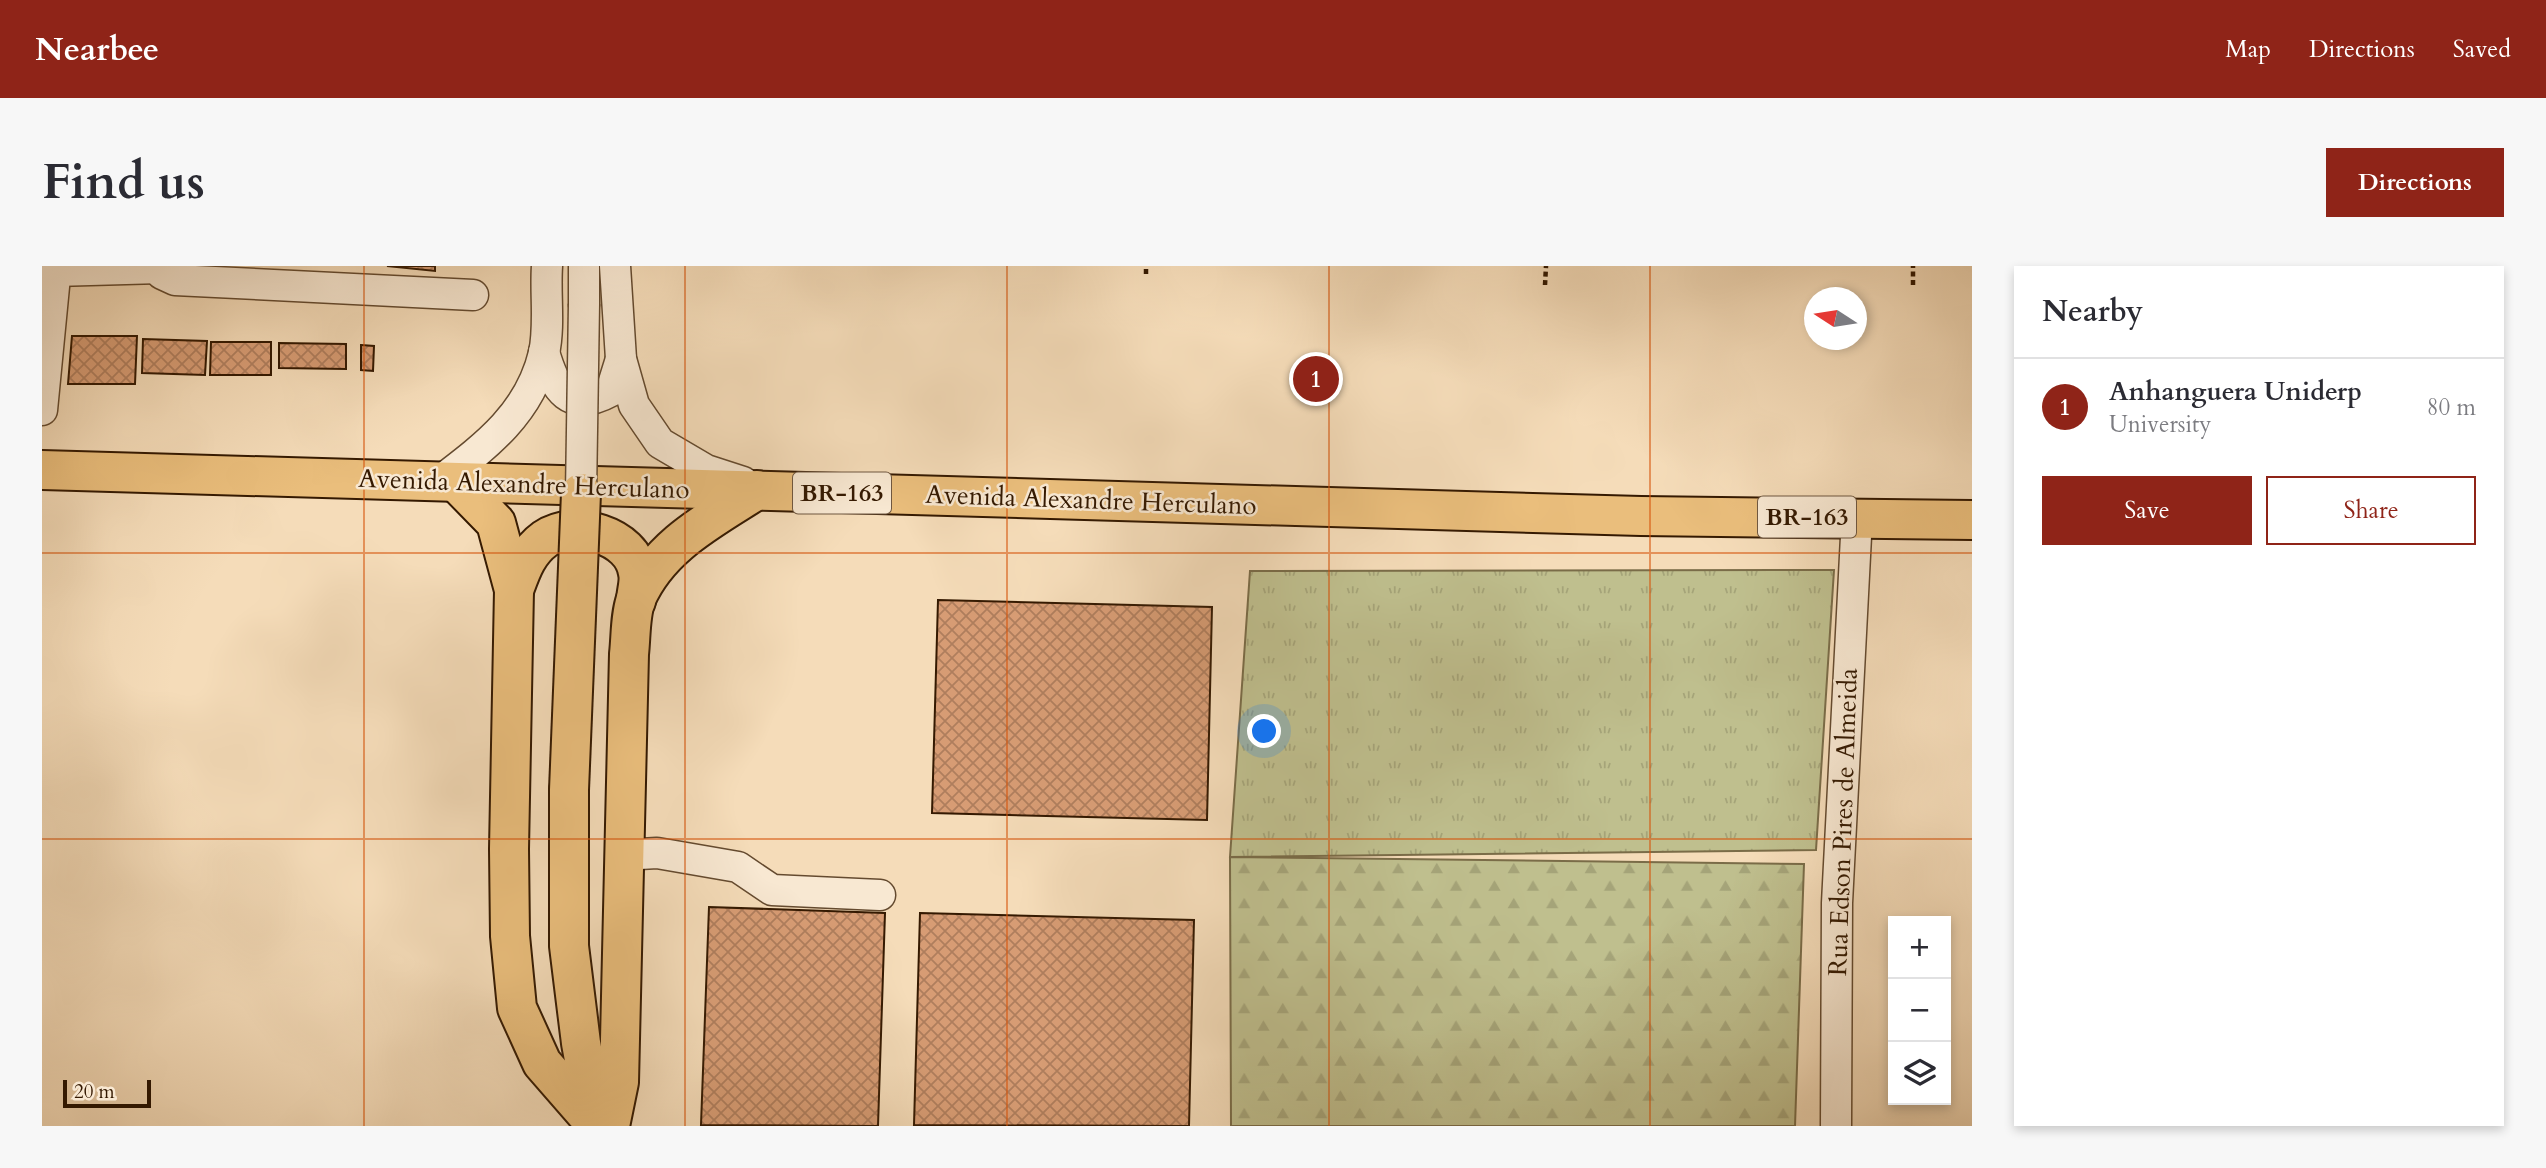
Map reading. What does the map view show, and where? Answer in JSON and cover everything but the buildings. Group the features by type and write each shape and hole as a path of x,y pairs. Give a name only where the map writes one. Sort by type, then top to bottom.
{"main road":[{"name":"Avenida Alexandre Herculano","path":"42,470 1641,516 1972,520"},
{"path":"448,482 496,523 514,590 509,861 510,936 517,1008 542,1063 596,1126"},
{"path":"636,601 655,570 682,538 765,491"},
{"path":"581,493 569,790 569,946 581,1043 596,1126"},
{"path":"514,590 526,559 546,538 569,530 610,536 627,551 639,573 629,654 622,855 619,1082 610,1126"}],"street":[{"path":"547,266 544,352 554,384 572,399 592,402 611,391 621,359"},
{"path":"581,493 584,266"},
{"path":"615,266 621,359 634,405 660,443 706,470 765,491"},
{"path":"42,410 55,269 161,267 162,274 175,280 473,295"},
{"path":"448,482 496,438 527,395 544,352"},
{"name":"Rua Edson Pires de Almeida","path":"1836,1126 1837,904 1857,517"},
{"path":"622,855 657,853 738,867 772,890 880,895"}],"path":[{"path":"1146,266 1146,274"},
{"path":"1545,285 1546,266"},
{"path":"1913,266 1913,285"}],"green space":[{"path":"1834,570 1816,850 1230,857 1250,571"},
{"path":"1230,857 1804,864 1795,1126 1231,1126"}],"place":[{"name":"Anhanguera Uniderp","path":"1316,379"}]}
